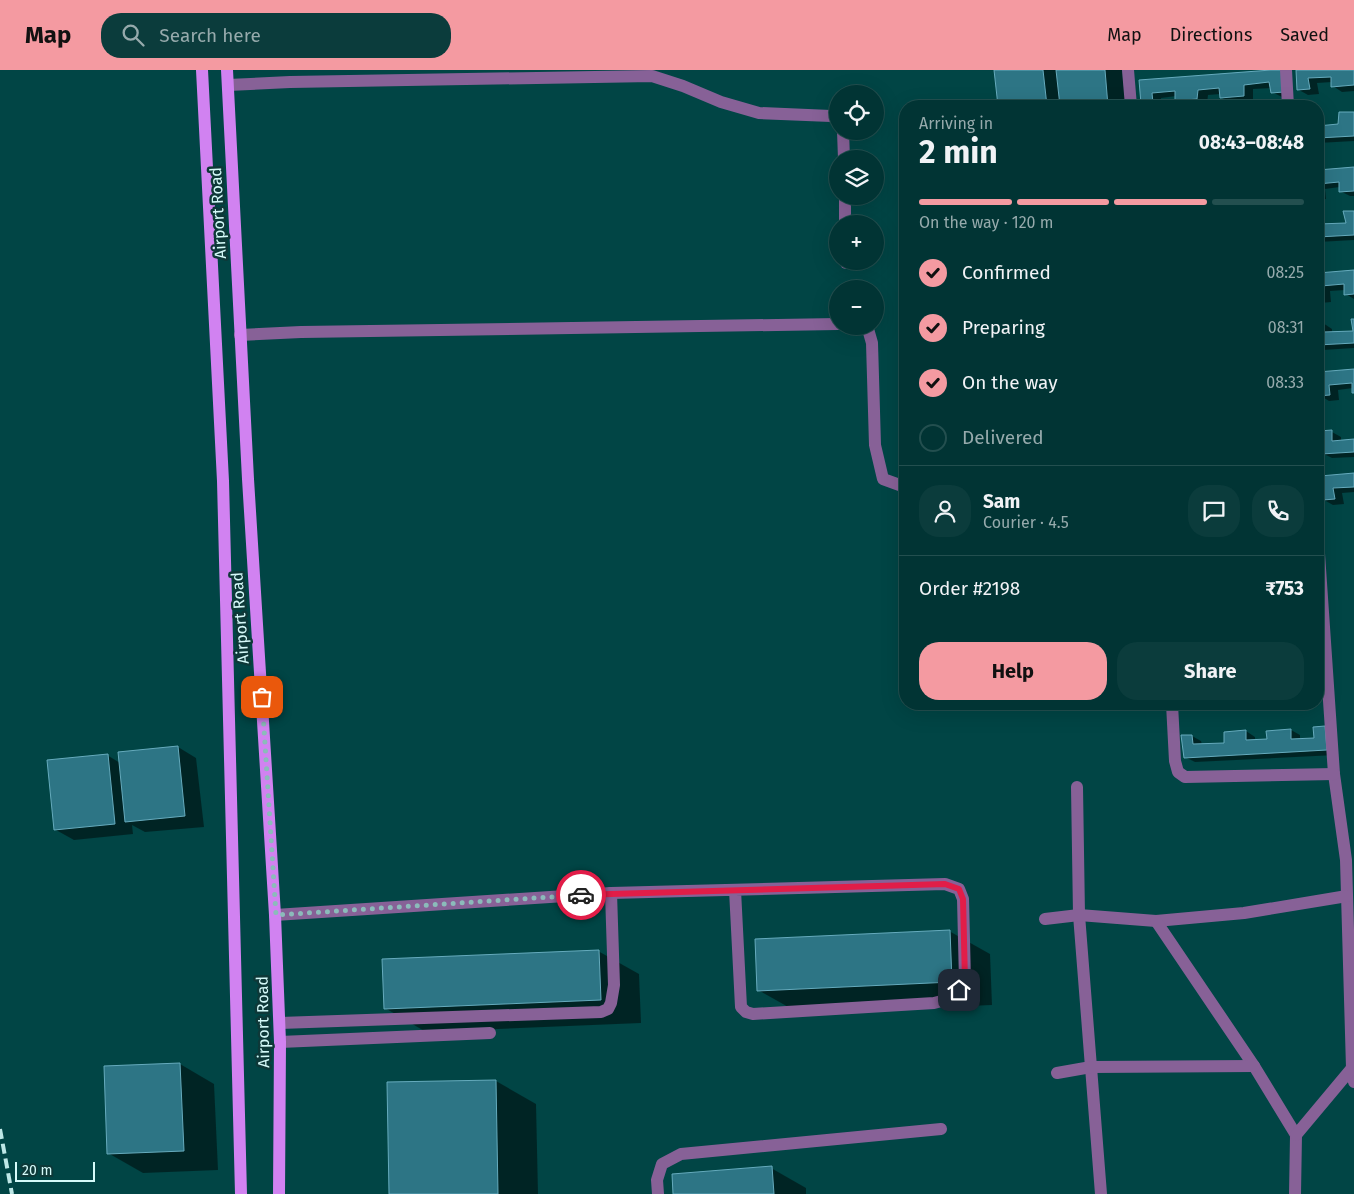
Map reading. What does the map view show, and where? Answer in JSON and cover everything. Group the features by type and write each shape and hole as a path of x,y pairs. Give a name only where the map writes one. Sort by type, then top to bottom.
{"main road":[{"name":"Airport Road","path":"202,70 223,481 241,1194"},
{"name":"Airport Road","path":"227,70 248,479 276,915 280,1023 279,1194"}],"street":[{"path":"1128,70 1130,100"},
{"path":"1286,70 1288,100"},
{"path":"228,85 290,82 652,76 683,86 721,102 760,113 829,116"},
{"path":"240,335 302,332 829,324"},
{"path":"870,335 872,344 875,444 883,479 899,485"},
{"path":"1324,627 1334,774 1350,859 1347,896 1354,1082"},
{"path":"1172,710 1175,761 1178,772 1186,777 1334,774"},
{"path":"1076,787 1079,915 1101,1194"},
{"path":"276,915 611,894 735,890 945,884 959,889 963,899 965,981 953,998 934,1003 753,1014 746,1012 741,1007 735,890"},
{"path":"280,1023 601,1012 608,1009 611,1003 614,985 611,894"},
{"path":"1046,919 1079,915 1156,921 1244,913 1347,896"},
{"path":"1156,921 1254,1066 1296,1135 1295,1194"},
{"path":"280,1042 490,1033"},
{"path":"1057,1073 1091,1068 1254,1066"},
{"path":"1296,1135 1353,1068"},
{"path":"658,1194 657,1180 662,1164 681,1154 941,1129"}],"building":[{"path":"994,70 1043,70 1046,100 997,100"},
{"path":"1056,70 1105,70 1108,100 1059,100"},
{"path":"1282,70 1284,92 1271,93 1269,82 1244,85 1244,96 1220,98 1219,88 1198,90 1197,99 1175,100 1175,91 1152,93 1153,100 1141,100 1139,80"},
{"path":"1296,70 1354,70 1354,85 1331,87 1331,77 1308,78 1310,89 1297,90"},
{"path":"1339,112 1354,112 1354,136 1324,138 1324,125 1338,124"},
{"path":"1354,167 1354,191 1339,192 1339,182 1324,183 1324,170"},
{"path":"1343,211 1354,211 1354,235 1324,237 1324,224 1346,223"},
{"path":"1354,270 1354,294 1344,295 1344,284 1324,286 1324,272"},
{"path":"1351,319 1354,319 1354,343 1324,345 1324,332 1353,331"},
{"path":"1354,369 1354,393 1352,393 1352,383 1329,385 1330,395 1324,396 1324,372"},
{"path":"1332,430 1332,441 1354,439 1354,452 1324,454 1324,431"},
{"path":"1354,473 1354,487 1333,488 1335,499 1324,500 1324,476"},
{"path":"1325,726 1327,750 1184,758 1181,735 1192,735 1193,744 1224,743 1224,732 1246,730 1246,740 1267,739 1266,731 1291,729 1291,739 1314,738 1313,727"},
{"path":"178,746 185,816 125,822 118,752"},
{"path":"108,754 115,824 54,830 47,760"},
{"path":"950,930 952,982 757,991 755,939"},
{"path":"599,950 601,1000 384,1009 382,959"},
{"path":"180,1063 184,1151 107,1154 104,1066"},
{"path":"496,1080 498,1194 389,1194 387,1082"},
{"path":"772,1166 774,1194 673,1194 672,1174"}],"railway":[{"path":"0,1129 12,1194"}],"way so far":[{"path":"262,697 276,915 581,895"}],"route":[{"path":"581,895 945,884 959,889 963,899 965,981 959,990"}]}
